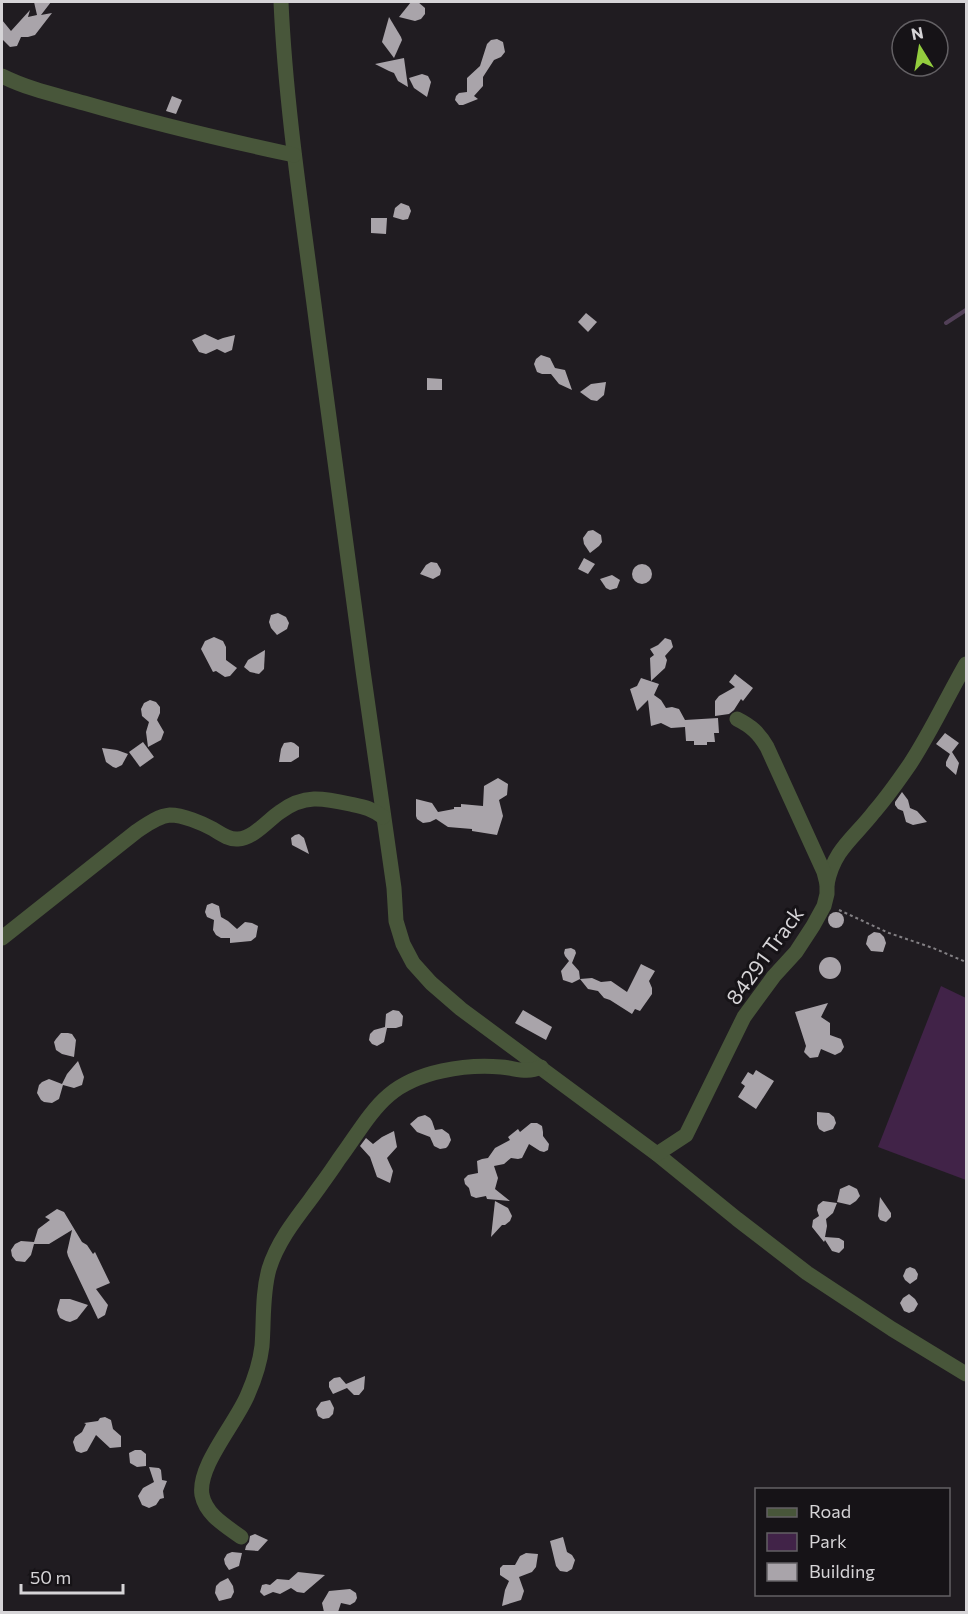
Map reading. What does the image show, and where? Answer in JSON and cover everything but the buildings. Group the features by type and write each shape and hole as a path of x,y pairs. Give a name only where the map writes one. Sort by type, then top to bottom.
{"street":[{"path":"281,2 294,155 394,888 396,921 403,944 413,963 431,983 461,1009 657,1154 807,1273 966,1374"},
{"path":"2,76 41,91 113,111 294,155"},
{"path":"824,906 832,863 874,813 910,764 966,664"},
{"path":"737,719 753,728 767,747 817,856 827,884"},
{"path":"2,938 136,831 154,820 169,815 206,825 232,839 241,839 251,835 282,810 309,798 322,798 359,805 373,809 384,817"},
{"name":"84291 Track","path":"657,1154 686,1135 744,1017 774,976 796,952 824,906"},
{"path":"241,1537 216,1519 207,1508 202,1496 202,1482 207,1465 248,1396 262,1349 269,1271 277,1248 291,1226 370,1116 389,1095 409,1082 457,1068 480,1065 533,1071 541,1067"}],"path":[{"name":"84291 Track","path":"824,906 838,909 889,933 966,962"}],"green space":[{"path":"941,986 966,998 966,1180 878,1147"}],"waterway":[{"path":"946,323 966,310"}]}
